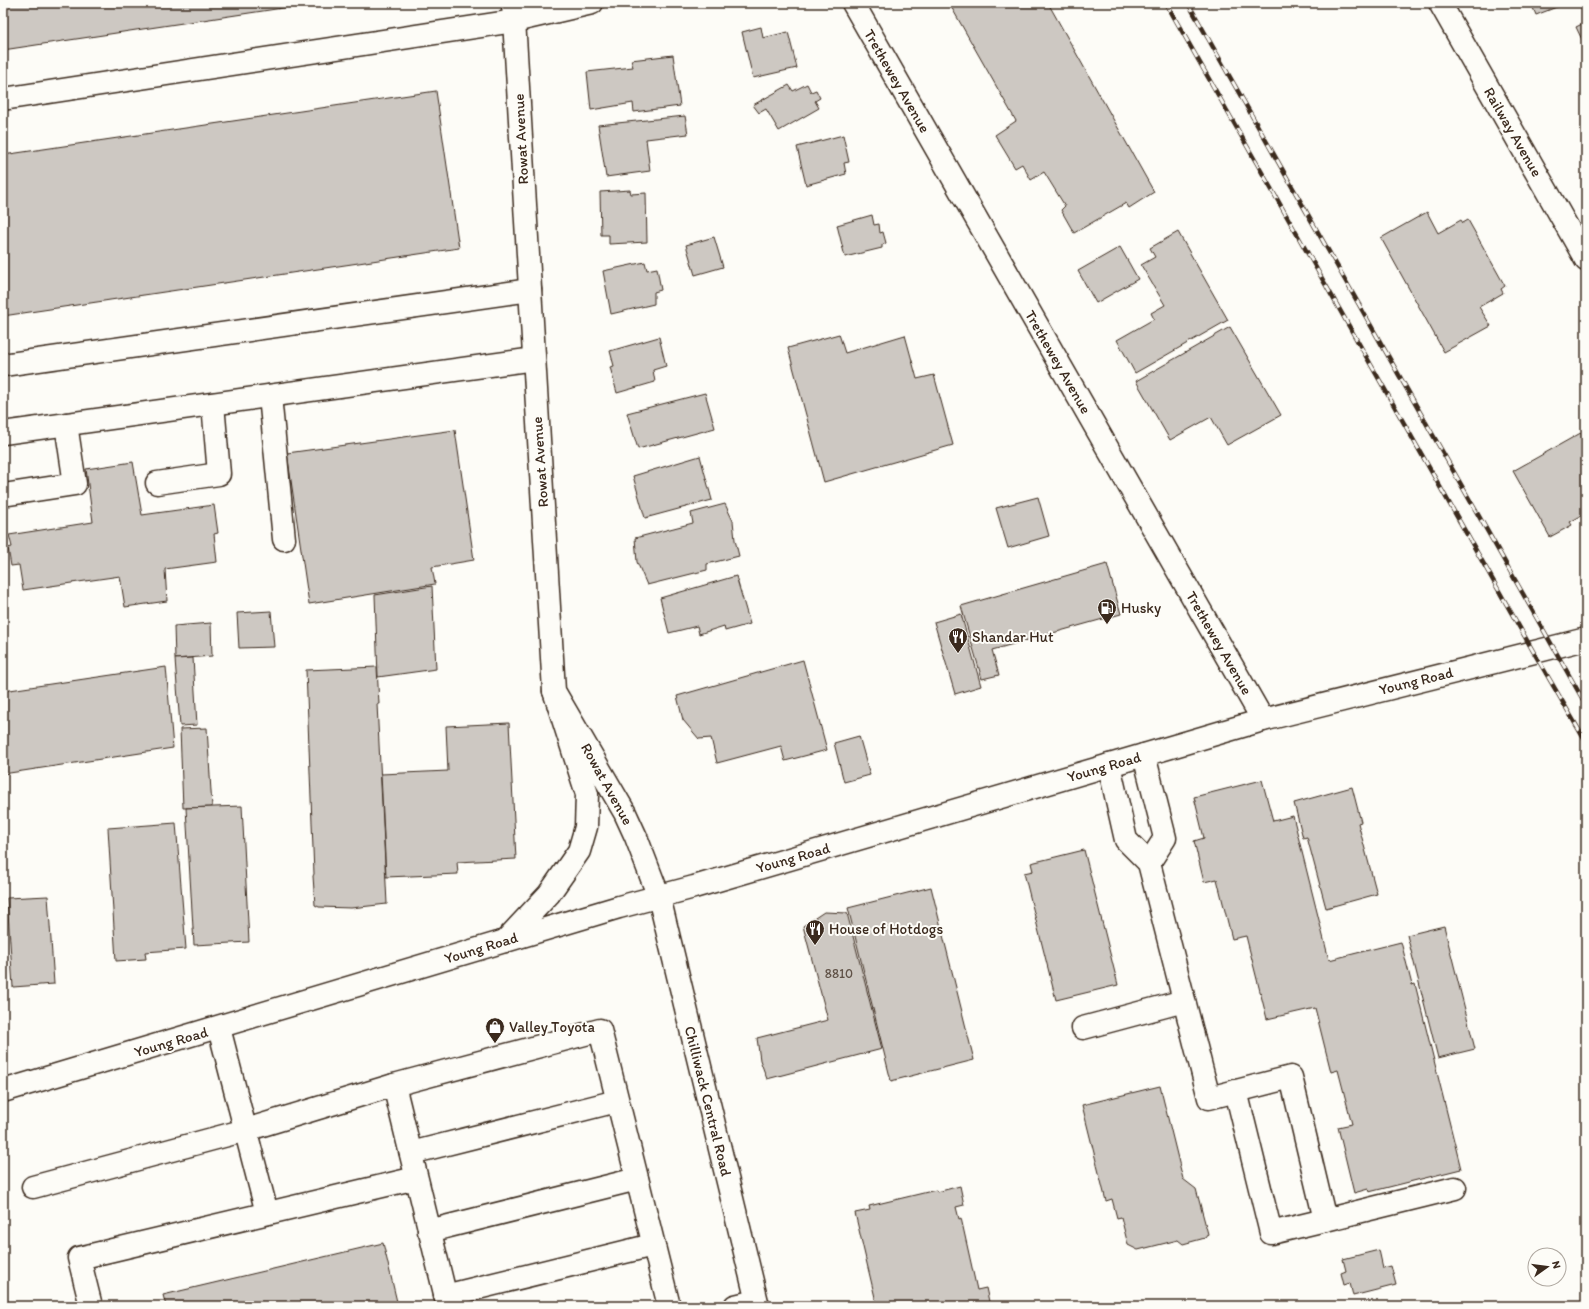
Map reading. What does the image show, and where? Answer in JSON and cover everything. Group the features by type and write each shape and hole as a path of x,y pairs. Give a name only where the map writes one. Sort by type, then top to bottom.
{"street":[{"path":"3,99 513,12 592,3"},
{"name":"Trethewey Avenue","path":"853,3 1264,720"},
{"name":"Railway Avenue","path":"1440,3 1586,260"},
{"name":"Rowat Avenue","path":"513,12 554,691 625,813 636,837 658,897"},
{"path":"3,365 530,290"},
{"path":"3,433 534,359"},
{"path":"270,396 284,539"},
{"path":"157,483 219,474 213,404"},
{"path":"3,495 75,484 66,424"},
{"name":"Young Road","path":"3,1091 219,1028 505,941 1264,720 1586,639"},
{"path":"505,941 549,894 579,851 586,827 586,794 554,691"},
{"path":"1144,755 1165,838 1149,863"},
{"path":"1109,765 1126,840 1149,863 1209,1098 1290,1077 1324,1220"},
{"name":"Chilliwack Central Road","path":"658,897 757,1304"},
{"path":"1083,1028 1184,1002"},
{"path":"219,1028 266,1213"},
{"path":"32,1187 246,1130 394,1085 600,1030 668,1306"},
{"path":"394,1085 446,1301 653,1245"},
{"path":"1236,1091 1271,1233 1455,1188"},
{"path":"411,1153 617,1101"},
{"path":"91,1306 79,1258 416,1178"},
{"path":"429,1231 637,1180"},
{"path":"735,1306 757,1304"}],"building":[{"path":"3,3 316,3 3,50"},
{"path":"949,3 1048,3 1154,192 1129,208 1126,203 1074,233 1061,210 1065,206 1044,172 1031,180 1022,164 1015,168 995,135 1016,121"},
{"path":"1531,3 1567,3 1536,15"},
{"path":"1586,22 1586,48 1576,27"},
{"path":"761,27 763,38 788,32 797,68 753,78 742,32"},
{"path":"673,55 680,106 634,112 633,103 591,110 587,72 633,67 631,60"},
{"path":"807,84 811,92 816,90 820,98 815,101 819,108 779,131 766,109 759,113 753,105 789,85 793,91"},
{"path":"436,91 459,248 3,316 3,155"},
{"path":"685,116 688,134 646,139 650,171 606,177 598,125"},
{"path":"843,135 849,162 844,163 846,174 806,185 797,147"},
{"path":"630,190 631,194 646,193 647,242 609,244 609,235 601,235 600,192"},
{"path":"1427,212 1438,233 1461,220 1463,223 1468,220 1505,286 1501,289 1503,293 1479,307 1491,326 1444,352 1381,238"},
{"path":"872,215 874,225 879,224 880,233 883,232 886,243 882,245 882,248 845,257 837,225"},
{"path":"1178,232 1228,320 1135,373 1117,340 1154,319 1151,313 1165,305 1141,265 1155,257 1150,248"},
{"path":"714,237 723,267 695,275 686,245"},
{"path":"1120,247 1138,279 1096,303 1078,271"},
{"path":"645,262 647,270 657,268 661,290 654,292 654,304 611,314 603,271"},
{"path":"1230,327 1281,415 1227,445 1211,417 1170,440 1136,381"},
{"path":"839,334 845,353 905,335 917,379 934,375 953,445 824,482 788,348"},
{"path":"659,337 666,366 653,370 655,382 617,393 610,367 614,366 610,351"},
{"path":"705,393 715,428 638,449 627,413"},
{"path":"455,430 474,560 432,567 435,584 309,604 287,453"},
{"path":"1586,430 1586,513 1570,522 1572,525 1550,537 1513,471"},
{"path":"700,456 712,500 645,518 633,476"},
{"path":"133,462 142,515 214,505 218,533 214,534 217,562 165,569 167,601 125,607 120,576 23,590 19,565 11,566 8,548 12,547 9,535 93,522 86,469"},
{"path":"1038,497 1049,536 1008,548 996,508"},
{"path":"725,504 733,521 735,540 739,556 707,564 707,570 647,585 637,562 635,538 693,523 691,513"},
{"path":"1107,564 1121,614 992,650 999,675 982,679 961,606"},
{"path":"736,576 750,624 725,631 724,626 699,634 697,626 669,633 660,598"},
{"path":"432,586 436,669 378,677 375,595"},
{"path":"271,611 274,647 239,648 237,613"},
{"name":"Shandar Hut","path":"961,614 981,686 955,694 934,622"},
{"path":"211,623 212,656 175,659 174,626"},
{"path":"193,658 197,725 180,726 175,659"},
{"path":"803,660 827,750 785,761 781,746 717,763 711,738 699,739 683,720 677,696"},
{"path":"166,667 173,748 3,774 3,691"},
{"path":"377,667 379,704 377,704 387,904 351,908 319,907 315,905 313,876 306,670"},
{"path":"509,723 516,859 457,862 458,874 386,877 381,774 448,771 446,726"},
{"path":"207,728 212,807 183,808 180,729"},
{"path":"859,736 870,775 844,782 834,743"},
{"path":"1262,780 1273,821 1293,816 1329,960 1401,942 1412,985 1415,984 1461,1169 1369,1192 1368,1189 1354,1193 1338,1127 1352,1124 1338,1070 1331,1072 1315,1008 1267,1019 1246,936 1232,939 1217,879 1204,882 1194,841 1204,838 1194,797"},
{"path":"1352,787 1361,822 1358,823 1377,894 1326,908 1307,837 1303,838 1294,803"},
{"path":"242,806 249,942 194,945 186,808"},
{"path":"176,823 186,949 145,952 146,959 116,961 108,828"},
{"path":"1084,850 1118,985 1056,1000 1024,873 1033,871 1031,863"},
{"path":"931,887 974,1060 891,1081 848,908"},
{"path":"48,896 54,984 13,987 7,898"},
{"path":"824,912 847,913 882,1049 767,1079 760,1060 757,1038 828,1020 803,926"},
{"path":"1444,926 1475,1049 1438,1058 1407,935"},
{"path":"1160,1086 1183,1179 1196,1189 1208,1234 1205,1238 1183,1244 1178,1240 1138,1250 1128,1245 1121,1217 1117,1218 1112,1199 1106,1201 1082,1105"},
{"path":"960,1186 964,1205 956,1207 959,1219 961,1218 977,1290 986,1288 990,1306 877,1306 855,1213 870,1210 869,1206 936,1190 937,1192"},
{"path":"383,1243 398,1306 166,1306 163,1295"},
{"path":"1379,1250 1383,1268 1391,1266 1396,1285 1353,1296 1350,1283 1344,1285 1341,1273 1346,1271 1343,1259"}],"railway":[{"path":"1166,3 1586,742"},
{"path":"1188,3 1586,705"}],"place":[{"name":"Husky","path":"1107,625"},
{"name":"Shandar Hut","path":"958,654"},
{"name":"House of Hotdogs","path":"815,946"},
{"name":"Valley Toyota","path":"495,1044"}]}
